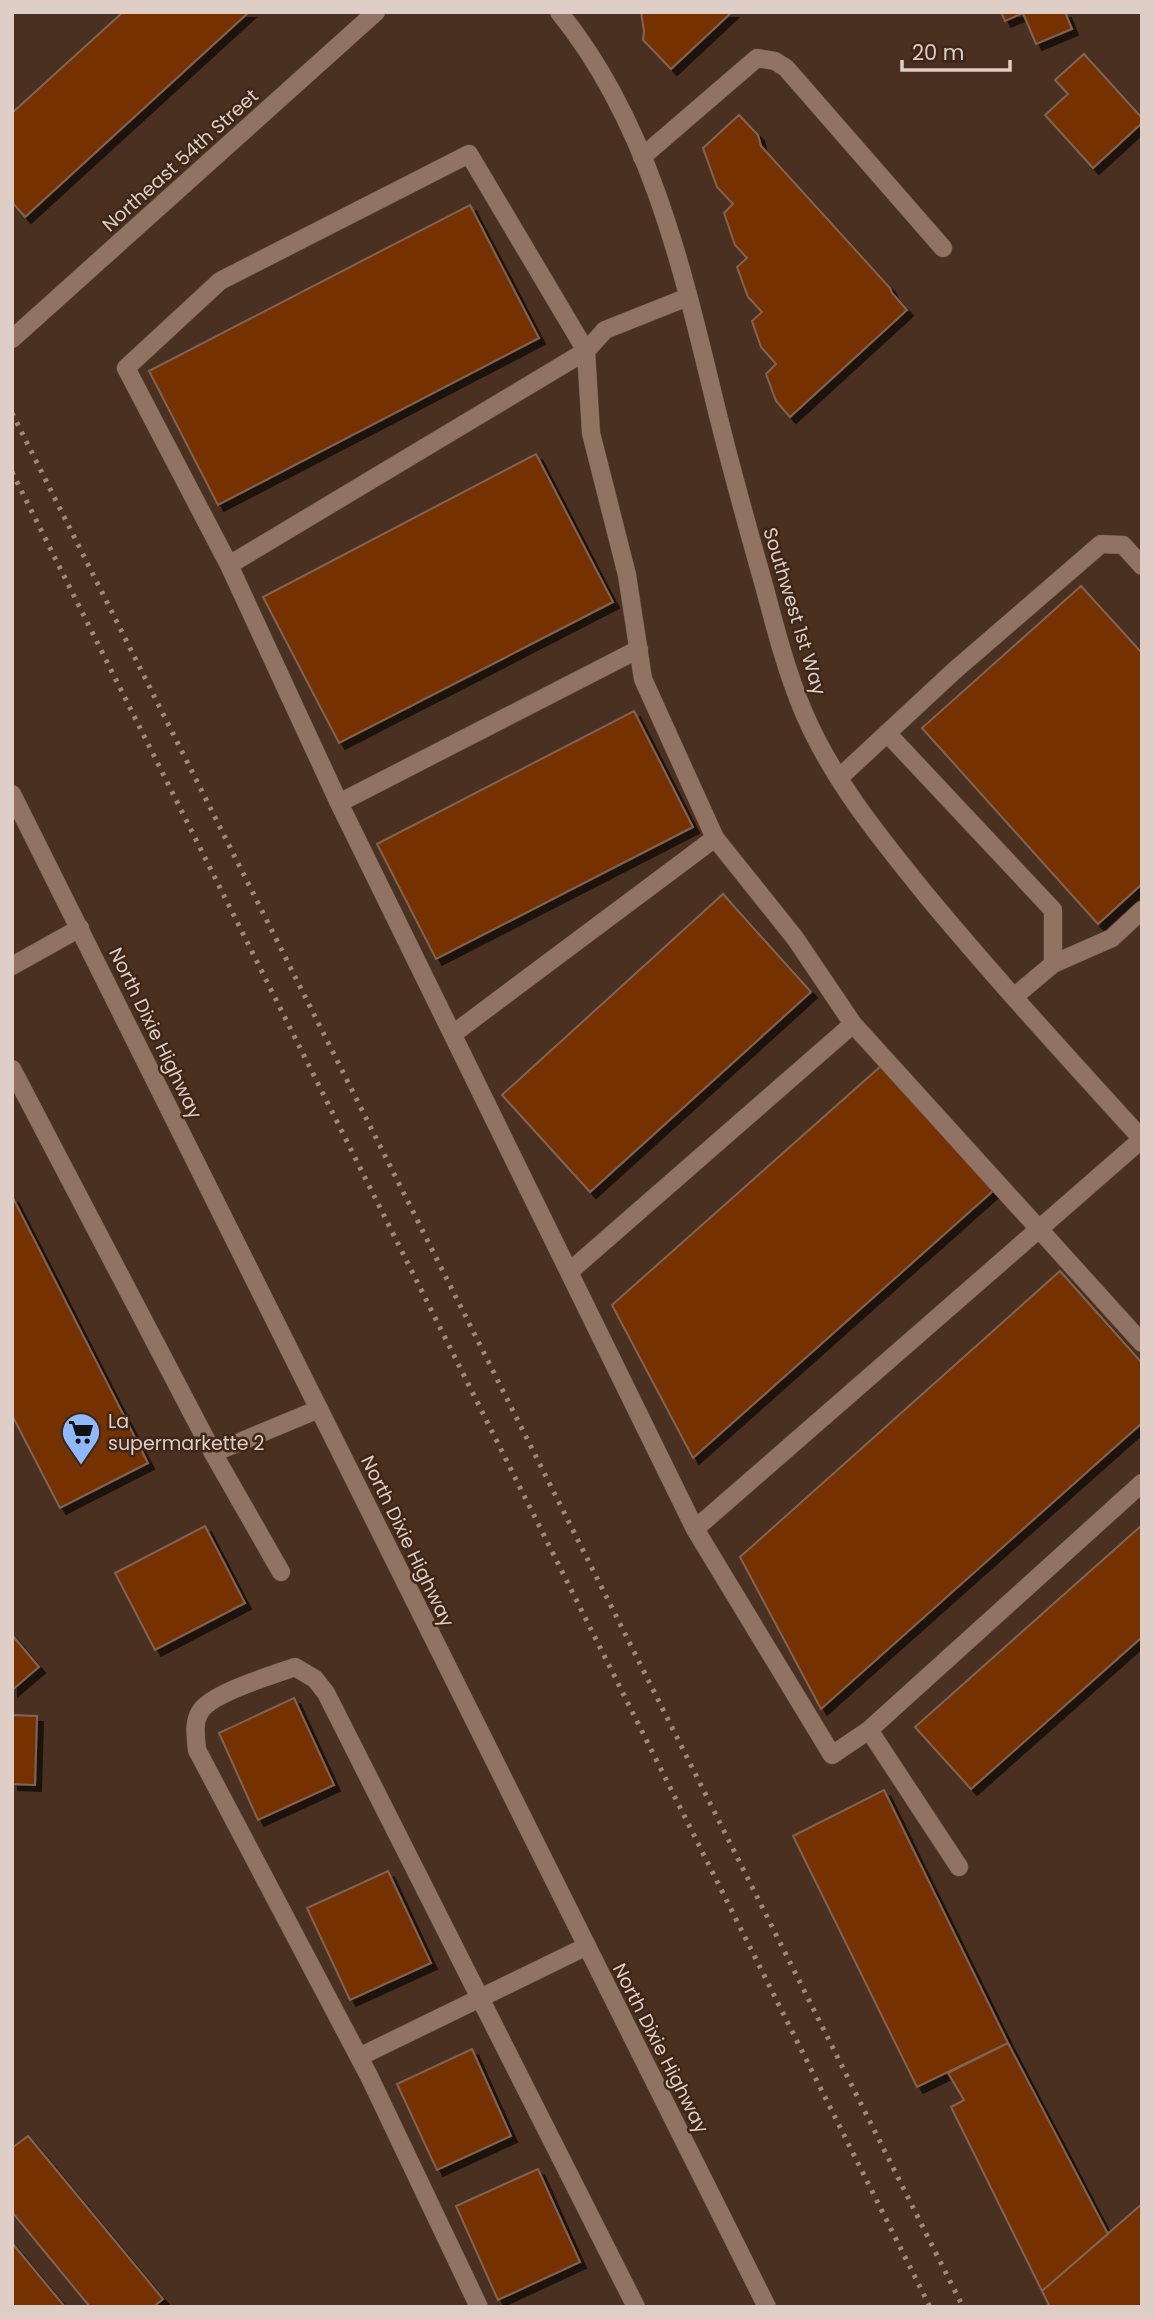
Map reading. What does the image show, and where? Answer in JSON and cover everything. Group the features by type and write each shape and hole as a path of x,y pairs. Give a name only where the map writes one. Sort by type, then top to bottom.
{"street":[{"name":"Northeast 54th Street","path":"12,339 376,12"},
{"name":"Southwest 1st Way","path":"559,12 601,71 633,134 663,213 688,297 734,480 781,648 804,714 839,778 875,832 974,953 1142,1139"},
{"path":"642,157 757,58 775,61 786,68 943,248"},
{"path":"1142,1343 853,1024 795,938 715,838 643,679 628,575 591,433 586,351 469,154 220,281 126,368 229,565 339,803 695,1530 832,1755 869,1730 1142,1483"},
{"path":"229,565 586,351 605,330 688,297"},
{"path":"839,778 954,671 1101,544 1122,545 1142,566"},
{"path":"339,803 639,649"},
{"path":"887,733 1053,910 1053,964"},
{"name":"North Dixie Highway","path":"12,794 767,2307"},
{"path":"453,1034 715,838"},
{"path":"1014,997 1053,964 1112,938 1142,910"},
{"path":"12,966 80,928"},
{"path":"569,1272 853,1024"},
{"path":"12,1069 213,1454 281,1572"},
{"path":"695,1530 1142,1139"},
{"path":"213,1454 319,1409"},
{"path":"479,2307 359,2057 197,1750 195,1724 201,1710 215,1698 295,1667 315,1679 326,1693 636,2307"},
{"path":"869,1730 959,1867"},
{"path":"359,2057 587,1946"}],"building":[{"path":"123,12 249,12 25,217 12,202 12,113"},
{"path":"641,12 732,12 671,69 643,40"},
{"path":"1001,12 1065,12 1072,29 1036,44 1023,13 1005,21"},
{"path":"1084,54 1142,118 1142,123 1093,168 1045,115 1068,94 1055,80"},
{"path":"739,115 758,135 761,146 907,310 790,417 776,401 766,374 776,364 761,347 752,321 762,312 748,297 737,267 747,258 735,245 724,213 733,204 717,187 703,148"},
{"path":"470,205 539,338 218,505 149,371"},
{"path":"536,454 613,602 339,743 263,597"},
{"path":"1081,586 1142,653 1142,884 1098,924 922,728"},
{"path":"634,711 693,827 436,959 377,844"},
{"path":"723,894 811,992 590,1192 502,1095"},
{"path":"881,1066 993,1191 693,1458 612,1305"},
{"path":"12,1196 148,1463 60,1508 12,1415"},
{"path":"1060,1271 1142,1363 1142,1423 821,1709 740,1557"},
{"path":"1142,1525 1142,1637 971,1789 915,1727"},
{"path":"205,1526 245,1603 155,1650 115,1573"},
{"path":"12,1635 39,1667 12,1690"},
{"path":"294,1698 334,1785 258,1820 219,1733"},
{"path":"12,1715 37,1716 35,1785 12,1784"},
{"path":"884,1790 1008,2043 917,2087 793,1836"},
{"path":"388,1871 431,1963 350,2000 307,1908"},
{"path":"1008,2043 1108,2234 1042,2291 951,2107 964,2100 948,2073"},
{"path":"472,2049 511,2136 437,2170 397,2084"},
{"path":"28,2136 163,2299 153,2307 90,2307 12,2212 12,2148"},
{"path":"538,2169 580,2262 498,2300 456,2206"},
{"path":"1142,2204 1142,2307 1050,2307 1042,2291"},
{"path":"12,2243 65,2307 12,2307"}],"railway":[{"path":"12,413 963,2307"},
{"path":"12,472 930,2307"}],"place":[{"name":"La supermarkette 2","path":"81,1466"}]}
